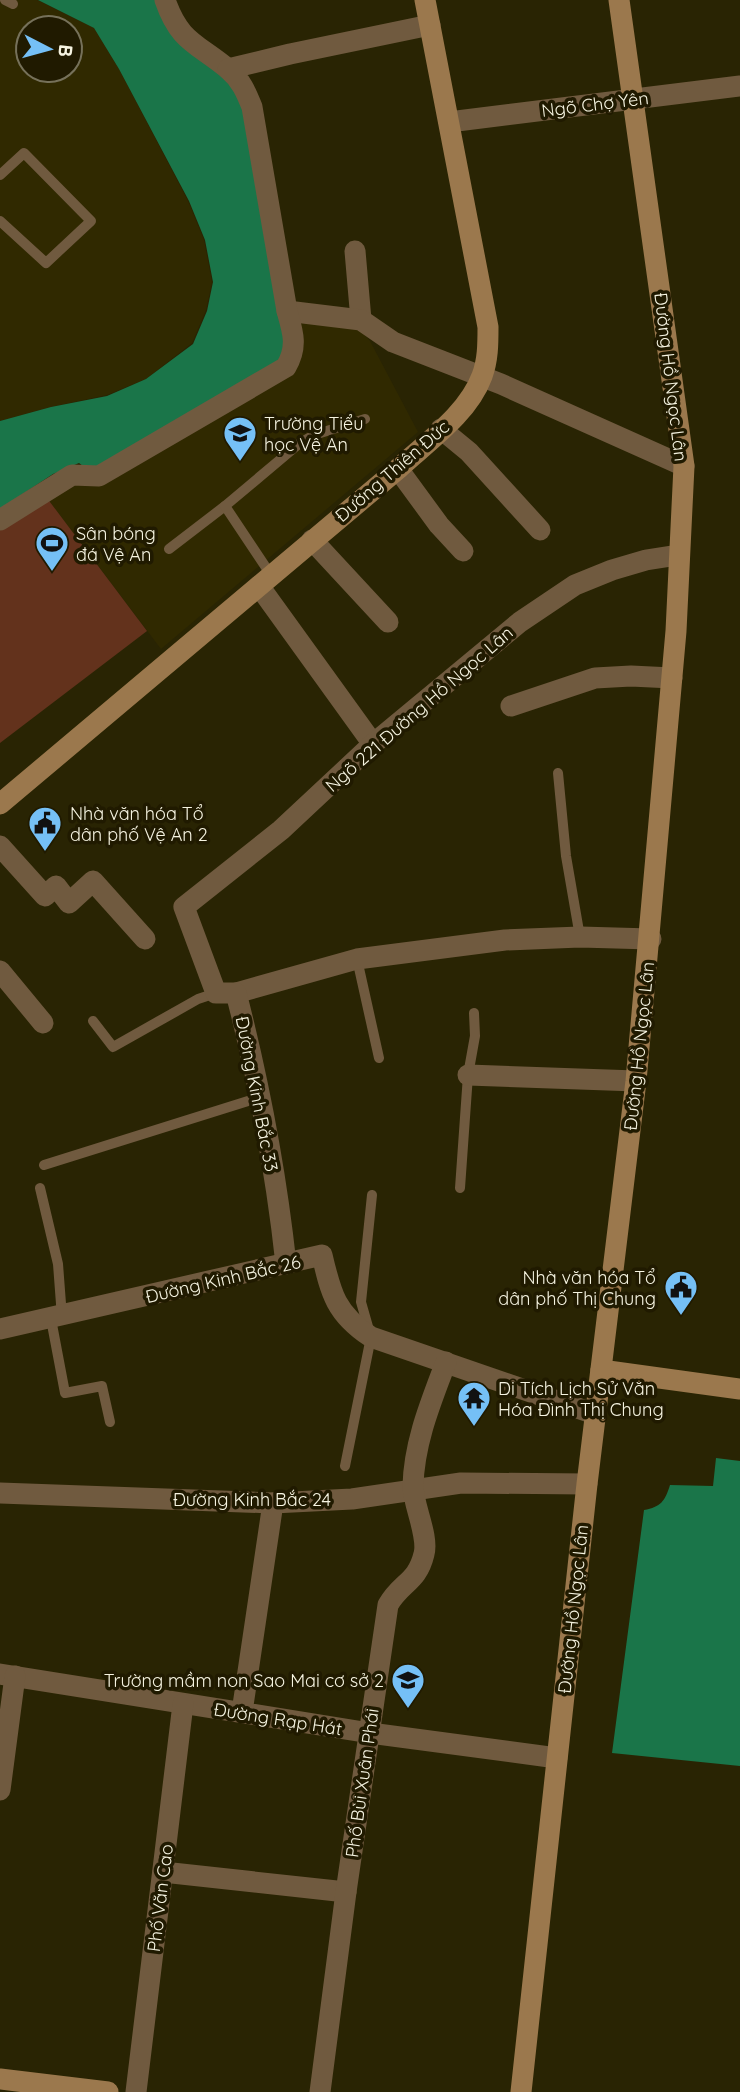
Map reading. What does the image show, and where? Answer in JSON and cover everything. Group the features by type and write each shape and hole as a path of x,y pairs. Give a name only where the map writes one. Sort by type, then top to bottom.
{"street":[{"path":"0,520 72,475 99,476 286,367 292,356 295,344 252,107 246,90 228,69 193,45 170,16 165,0"},
{"name":"Đường Thiên Đức","path":"0,804 398,469 467,403 482,377 488,354 488,327 425,0"},
{"name":"Đường Hồ Ngọc Lân","path":"521,2092 587,1484 636,1081 672,678 684,466 619,0"},
{"path":"228,69 430,25"},
{"name":"Ngõ Chợ Yên","path":"449,122 740,86"},
{"path":"355,251 361,320"},
{"path":"287,311 361,320 393,342 482,377 684,466"},
{"path":"441,429 478,462 540,530"},
{"path":"398,469 439,525 463,551"},
{"path":"312,540 388,622"},
{"name":"Ngõ 221 Đường Hồ Ngọc Lân","path":"184,907 281,830 373,744 520,622 575,585 646,560 678,555"},
{"path":"265,581 373,744"},
{"path":"511,706 595,678 672,678"},
{"path":"0,846 45,896 56,886 69,903 93,881 145,939"},
{"name":"Đường Kinh Bắc 33","path":"184,907 226,993 261,1097 272,1156 285,1264"},
{"path":"226,993 357,959 505,940 580,937 650,939"},
{"path":"0,971 43,1023"},
{"path":"468,1075 636,1081"},
{"name":"Đường Kinh Bắc 26","path":"0,1329 322,1255 335,1301 343,1314 371,1337 595,1414"},
{"name":"Phố Bùi Xuân Phái","path":"320,2092 388,1605 396,1592 416,1577 426,1551 413,1488 416,1449 446,1362"},
{"path":"601,1370 740,1389"},
{"name":"Đường Kinh Bắc 24","path":"0,1493 273,1503 352,1499 461,1483 587,1484"},
{"path":"242,1712 273,1503"},
{"path":"0,1790 7,1675"},
{"name":"Đường Rạp Hát","path":"7,1675 370,1733 557,1758"},
{"name":"Phố Văn Cao","path":"136,2092 183,1704"},
{"path":"163,1872 346,1892"},
{"path":"0,2079 108,2092"}],"lane":[{"path":"0,221 47,263 91,222 24,153 2,168"},
{"path":"169,549 300,443 314,435 365,419"},
{"path":"225,506 265,581"},
{"path":"558,773 566,856 580,937"},
{"path":"357,959 379,1058"},
{"path":"93,1021 113,1047 198,999 226,993"},
{"path":"460,1188 468,1075 475,1036 474,1013"},
{"path":"44,1165 261,1097"},
{"path":"40,1188 58,1265 56,1318 65,1393 102,1386 110,1422"},
{"path":"345,1466 371,1337 361,1303 372,1195"}],"shaded area":[{"path":"0,0 37,0 66,14 14,14 14,84 84,84 84,23 94,28 119,69 188,201 204,240 212,282 206,310 192,343 146,379 107,395 0,421"},
{"path":"38,0 160,0 228,75 242,98 294,340 285,363 91,472 79,463 53,474 0,509 0,421 107,396 146,379 193,344 207,311 213,282 205,240 189,201 119,69 94,28 84,23 84,14 66,14"},
{"name":"Trường Tiểu học Vệ An","path":"294,316 358,327 370,341 418,432 161,649 44,494"},
{"name":"Sân bóng đá Vệ An","path":"38,486 147,631 0,743 0,516"},
{"path":"716,1458 740,1461 740,1766 612,1753 644,1510 661,1502 670,1485 713,1486"}],"place":[{"name":"Trường Tiểu học Vệ An","path":"240,463"},
{"name":"Sân bóng đá Vệ An","path":"52,573"},
{"name":"Nhà văn hóa Tổ dân phố Vệ An 2","path":"45,853"},
{"name":"Nhà văn hóa Tổ dân phố Thị Chung","path":"681,1317"},
{"name":"Di Tích Lịch Sử Văn Hóa Đình Thị Chung","path":"474,1428"},
{"name":"Trường mầm non Sao Mai cơ sở 2","path":"408,1710"}]}
